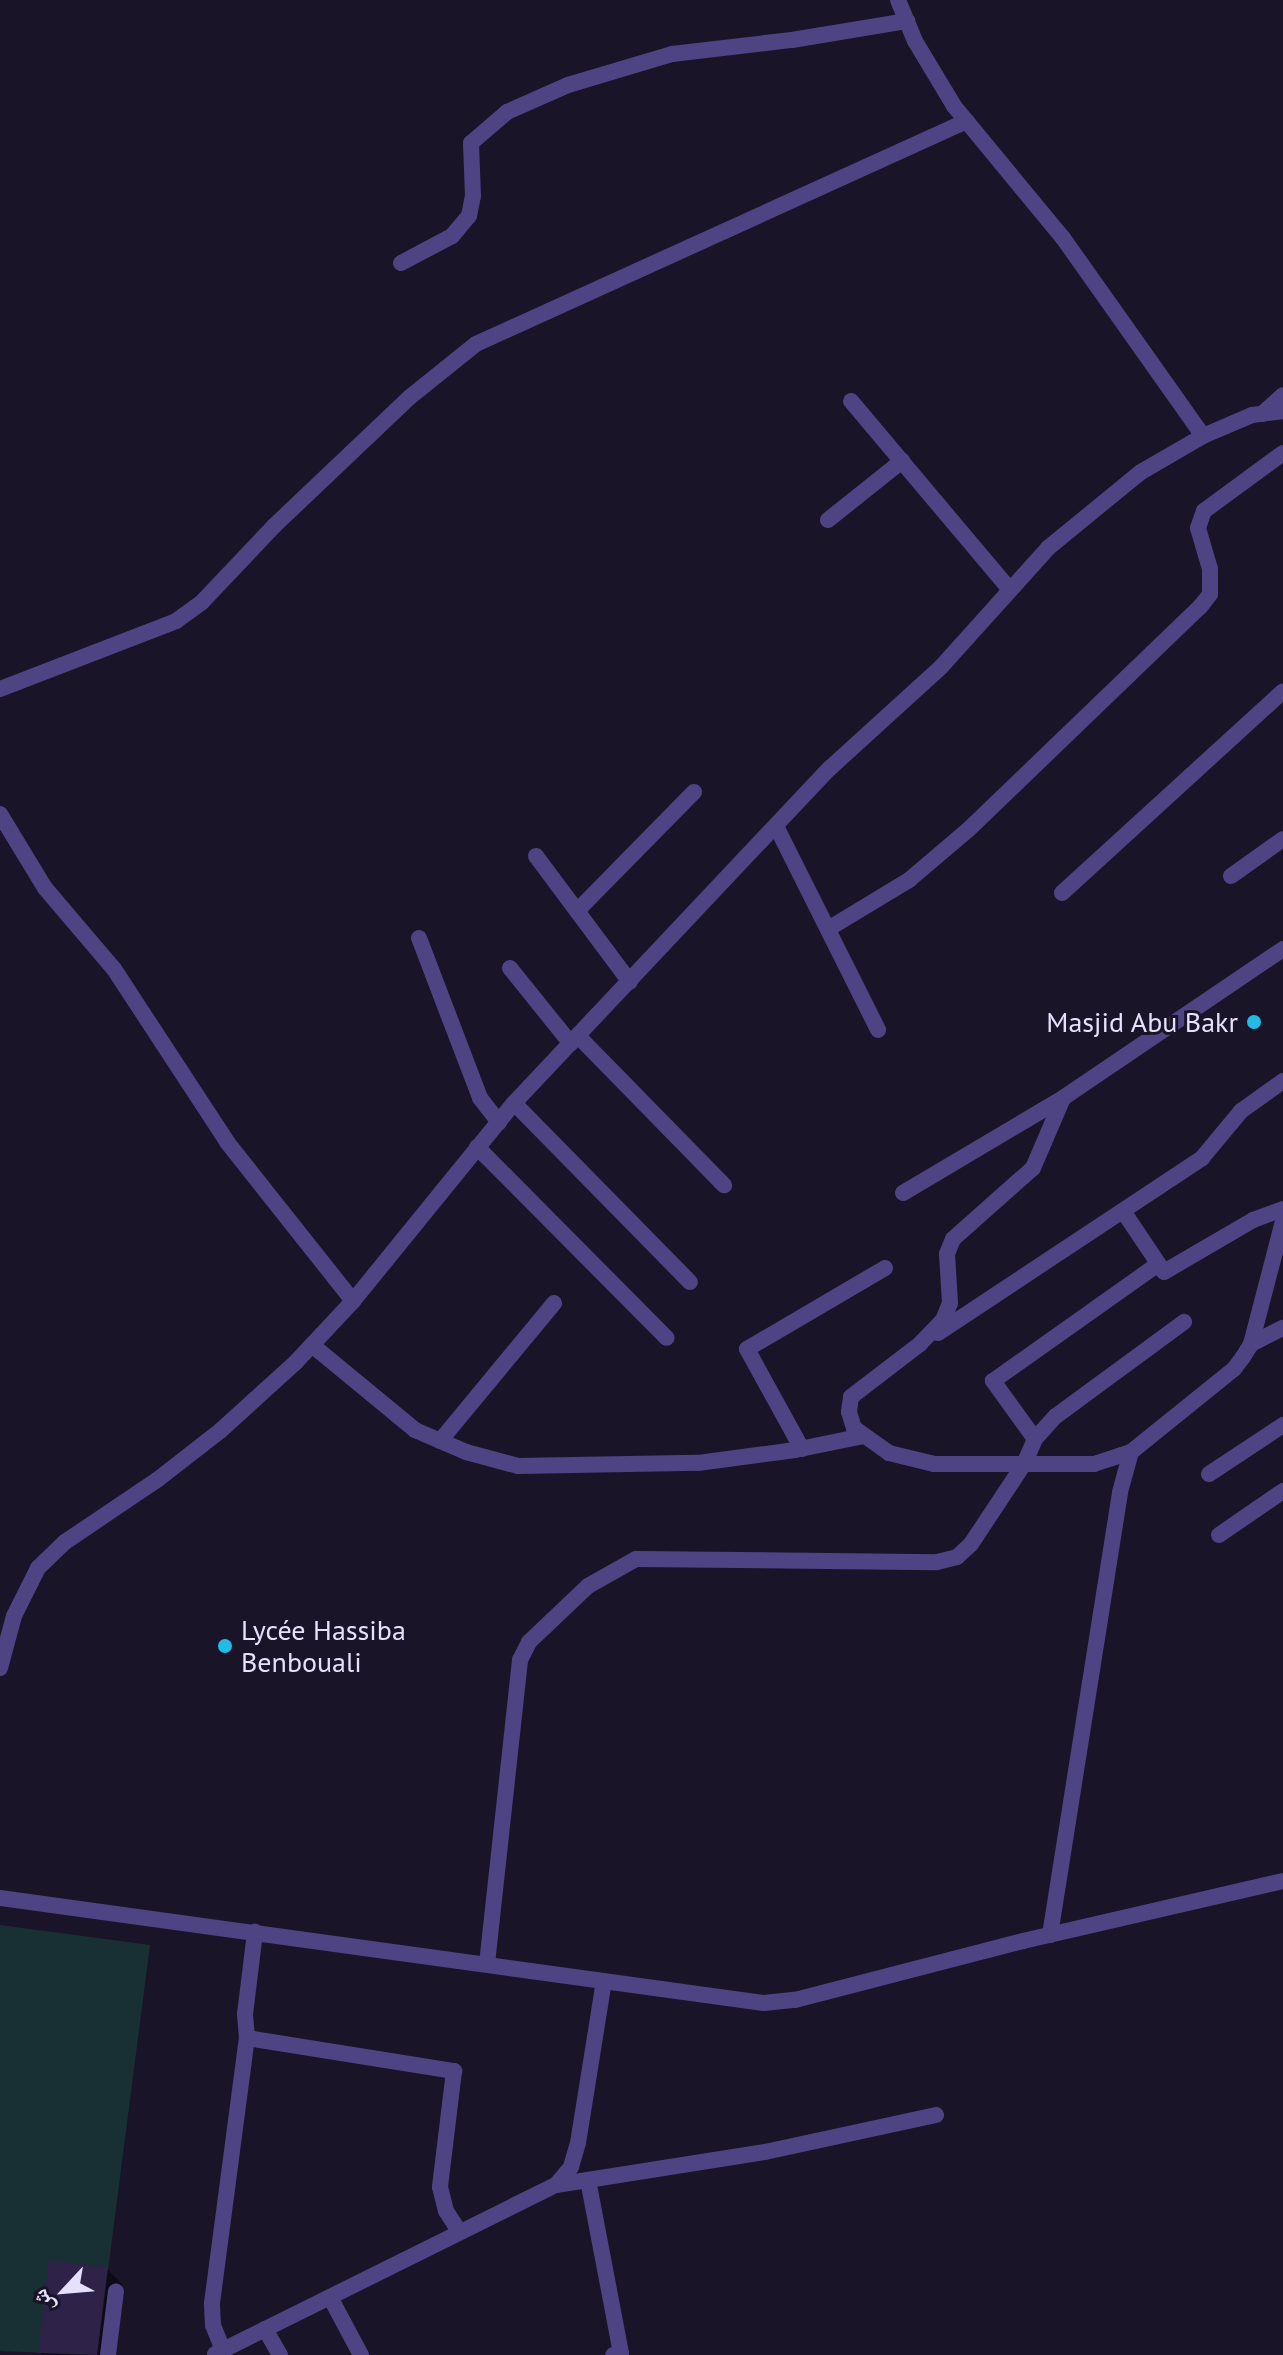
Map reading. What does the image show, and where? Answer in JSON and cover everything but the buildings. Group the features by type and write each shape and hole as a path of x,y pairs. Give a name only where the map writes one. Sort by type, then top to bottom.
{"street":[{"path":"898,0 915,41 967,121 1063,238 1203,436"},
{"path":"401,263 452,236 469,216 473,196 471,143 507,112 568,85 672,54 792,40 907,21"},
{"path":"0,689 176,621 202,602 274,526 410,397 476,344 967,121"},
{"path":"1262,414 1283,395"},
{"path":"851,401 1010,590"},
{"path":"0,1668 14,1616 38,1568 65,1542 157,1480 220,1431 312,1345 353,1301 514,1103 829,769 941,667 1048,548 1141,472 1203,436 1262,414 1283,411"},
{"path":"828,929 909,880 968,830 1200,607 1210,594 1210,569 1198,528 1204,511 1283,453"},
{"path":"828,520 902,461"},
{"path":"1062,893 1283,691"},
{"path":"577,911 694,792"},
{"path":"0,814 45,888 114,969 227,1142 353,1301"},
{"path":"776,826 878,1030"},
{"path":"1231,876 1283,839"},
{"path":"536,856 630,982"},
{"path":"419,938 480,1098 499,1122"},
{"path":"903,1193 1063,1098 1283,949"},
{"path":"510,968 574,1040 724,1185"},
{"path":"1283,1081 1241,1111 1202,1158 920,1344 851,1397 849,1412 854,1428 889,1453 934,1464 1094,1464 1131,1452 1234,1369 1251,1344 1283,1221"},
{"path":"920,1344 943,1320 950,1303 947,1254 953,1239 1017,1186 1033,1168 1063,1098"},
{"path":"514,1103 690,1282"},
{"path":"477,1147 667,1338"},
{"path":"1123,1211 1164,1272 1253,1220 1283,1209"},
{"path":"1035,1439 993,1381 1158,1264"},
{"path":"802,1449 747,1349 885,1268"},
{"path":"440,1441 554,1303"},
{"path":"487,1964 520,1660 529,1642 588,1586 636,1559 957,1557 971,1544 1024,1464 1035,1439 1071,1402 1184,1322"},
{"path":"1251,1344 1283,1328"},
{"path":"312,1345 415,1430 518,1466 698,1463 802,1449 863,1436"},
{"path":"1209,1474 1283,1425"},
{"path":"1050,1935 1120,1492 1131,1452"},
{"path":"1219,1535 1283,1491"},
{"path":"0,1898 764,2003 795,2000 1050,1935 1283,1881"},
{"path":"255,1932 245,2014 247,2038 212,2303 218,2353 556,2185 765,2152 936,2115"},
{"path":"556,2185 571,2167 578,2143 604,1981"},
{"path":"247,2038 454,2071 440,2187 446,2211 459,2231"},
{"path":"588,2180 621,2353 613,2355"},
{"path":"108,2355 116,2291"},
{"path":"330,2297 361,2355"},
{"path":"265,2329 280,2355"}],"green space":[{"path":"0,1925 150,1945 97,2355 0,2351"}],"place":[{"name":"Masjid Abu Bakr","path":"1254,1022"},
{"name":"Lycée Hassiba Benbouali","path":"225,1646"}]}
